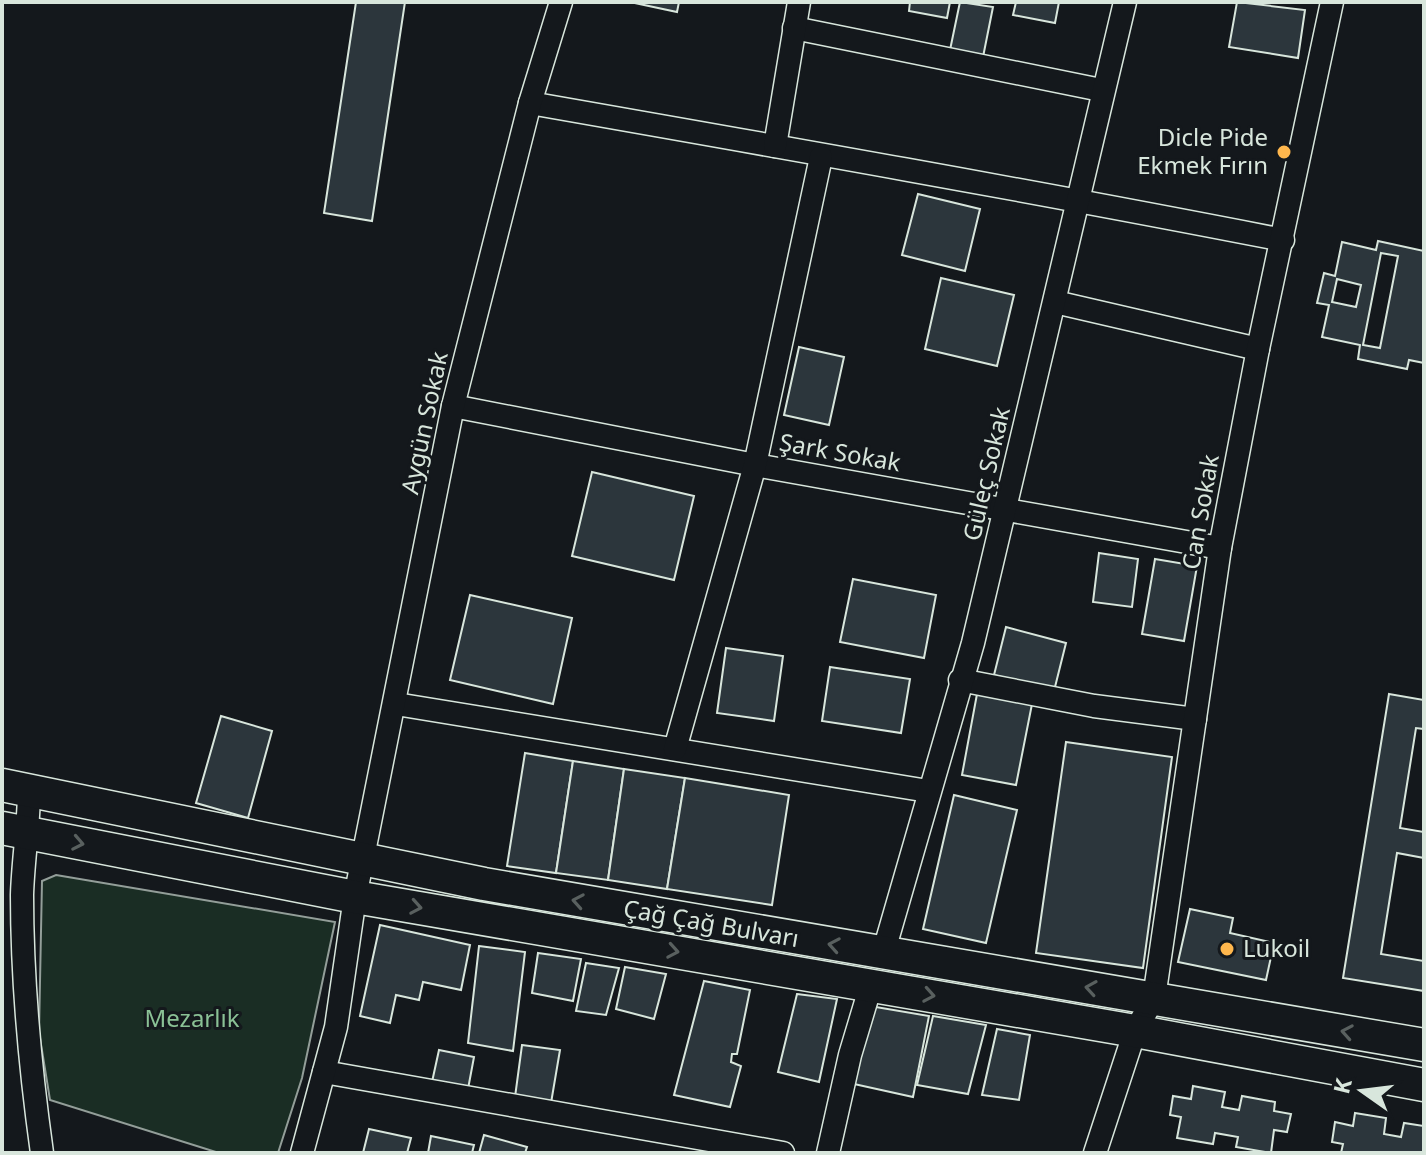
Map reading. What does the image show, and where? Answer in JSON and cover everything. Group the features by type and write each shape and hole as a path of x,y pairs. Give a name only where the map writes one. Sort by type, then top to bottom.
{"main road":[{"name":"Çağ Çağ Bulvarı","path":"15,787 362,861 883,954 1424,1045"},
{"name":"Çağ Çağ Bulvarı","path":"15,830 355,897 1135,1031 1424,1085"}],"street":[{"name":"Aygün Sokak","path":"302,1153 336,1027 355,897 396,704 453,406 530,103 561,2"},
{"path":"775,146 799,2"},
{"name":"Güleç Sokak","path":"883,954 973,643 1079,200 1101,90 1125,2"},
{"name":"Can Sokak","path":"1096,1153 1135,1031 1154,998 1220,548 1258,349 1332,2"},
{"path":"794,28 1101,90"},
{"path":"530,103 775,146 821,157 1079,200 1283,240"},
{"path":"675,749 755,465 821,157"},
{"path":"1055,302 1258,349"},
{"name":"Şark Sokak","path":"453,406 755,465 1220,548"},
{"path":"960,680 1094,706 1195,719"},
{"path":"396,704 928,791"},
{"path":"15,787 15,830 23,873 30,1068 42,1153"},
{"path":"828,1153 850,1055 871,985"},
{"path":"324,1072 783,1153"}],"green space":[{"name":"Mezarlık","path":"56,875 335,922 302,1078 278,1153 219,1153 50,1100 39,1032 42,881"}],"building":[{"path":"356,2 405,2 372,221 324,213"},
{"path":"630,2 679,2 677,12"},
{"path":"910,2 950,2 947,18 909,11"},
{"path":"960,2 993,7 983,57 950,50"},
{"path":"1016,2 1059,2 1055,23 1013,15"},
{"path":"1237,2 1305,10 1298,58 1229,47"},
{"path":"918,194 980,209 965,271 902,255"},
{"path":"1378,241 1424,251 1424,363 1409,360 1407,369 1358,359 1360,345 1322,337 1329,305 1317,303 1324,273 1335,276 1342,242 1376,250","holes":["1381,253 1398,256 1380,348 1363,345","1337,279 1361,285 1356,307 1332,302"]},
{"path":"941,278 1014,295 997,366 925,349"},
{"path":"799,347 844,357 829,425 784,415"},
{"path":"592,472 694,496 674,580 572,556"},
{"path":"1099,553 1138,559 1132,607 1093,602"},
{"path":"1155,559 1197,566 1184,641 1142,634"},
{"path":"853,579 936,595 924,658 840,642"},
{"path":"470,595 572,618 553,704 450,680"},
{"path":"1006,627 1066,643 1054,691 994,675"},
{"path":"726,648 783,656 774,721 717,713"},
{"path":"830,667 910,679 901,733 822,721"},
{"path":"977,694 1032,704 1016,785 962,775"},
{"path":"1389,694 1424,700 1424,729 1416,728 1400,828 1424,832 1424,858 1397,853 1381,954 1424,961 1424,991 1343,978"},
{"path":"221,716 272,731 248,818 196,803"},
{"path":"1066,742 1172,757 1143,968 1036,953"},
{"path":"525,753 573,761 556,873 507,866"},
{"path":"573,761 624,769 608,880 556,873"},
{"path":"624,769 685,778 667,889 608,880"},
{"path":"685,778 789,795 772,905 667,889"},
{"path":"954,795 1017,810 986,943 923,929"},
{"path":"1190,909 1233,918 1230,933 1274,943 1266,980 1178,962"},
{"path":"380,925 470,945 461,990 423,982 419,1000 396,995 390,1023 360,1016"},
{"path":"479,946 525,952 513,1051 468,1043"},
{"path":"538,953 581,959 573,1001 532,993"},
{"path":"586,963 619,968 606,1015 576,1011"},
{"path":"625,967 666,974 654,1019 616,1009"},
{"path":"704,981 750,990 737,1054 732,1054 731,1062 741,1066 730,1107 674,1095"},
{"path":"797,994 837,999 819,1082 778,1072"},
{"path":"870,1006 929,1016 913,1097 854,1084"},
{"path":"933,1016 986,1025 968,1094 917,1085"},
{"path":"997,1029 1030,1035 1019,1100 982,1095"},
{"path":"522,1045 560,1050 551,1103 515,1097"},
{"path":"439,1050 474,1057 468,1089 432,1082"},
{"path":"1193,1086 1225,1092 1222,1107 1239,1110 1242,1096 1275,1102 1274,1111 1291,1114 1287,1132 1274,1130 1271,1153 1236,1147 1238,1137 1215,1133 1213,1144 1177,1138 1181,1117 1170,1115 1173,1096 1191,1099"},
{"path":"1355,1113 1386,1118 1384,1134 1401,1137 1404,1123 1424,1126 1424,1153 1341,1153 1343,1144 1332,1142 1335,1122 1353,1126"},
{"path":"369,1129 411,1138 407,1153 363,1153"},
{"path":"484,1135 527,1147 525,1153 479,1153"},
{"path":"431,1136 474,1145 472,1153 428,1153"}],"place":[{"name":"Dicle Pide Ekmek Fırın","path":"1284,152"},
{"name":"Lukoil","path":"1227,949"}]}
